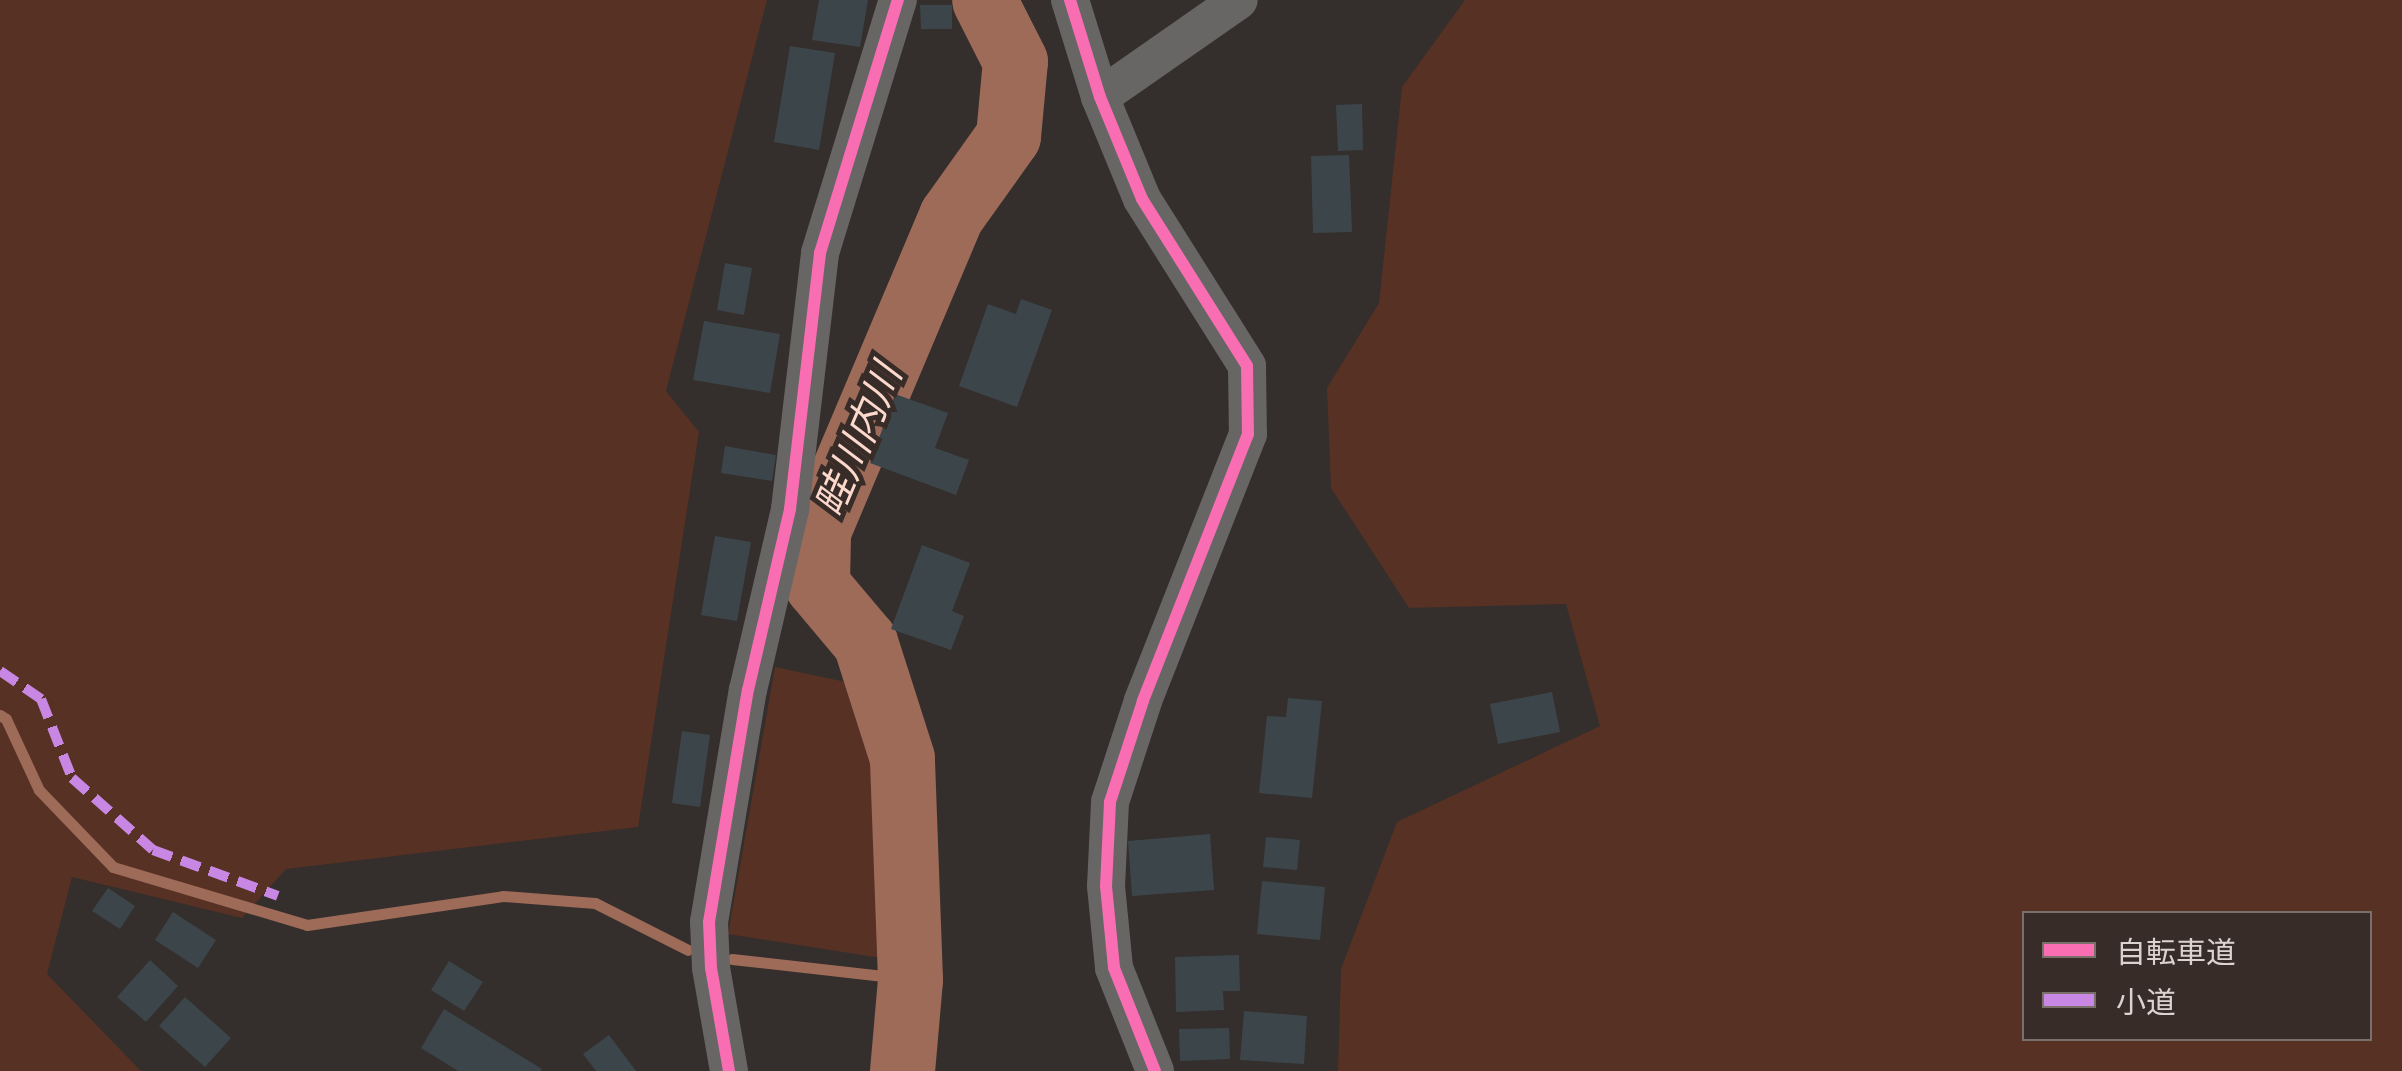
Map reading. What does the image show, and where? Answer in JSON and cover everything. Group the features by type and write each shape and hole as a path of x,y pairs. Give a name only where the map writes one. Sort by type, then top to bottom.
{"street":[{"path":"729,1071 712,968 712,903 748,690 790,510 820,253 898,0"},
{"path":"1070,0 1100,97 1142,199 1247,366 1248,434 1143,701 1110,802 1106,886 1114,968 1156,1071"},
{"path":"1100,97 1239,0"}],"shaded area":[{"path":"0,0 767,0 666,391 699,432 638,827 286,869 242,918 72,877 47,974 141,1071 0,1071"},
{"path":"1465,0 2402,0 2402,1071 1338,1071 1341,969 1397,822 1600,726 1566,604 1409,608 1331,488 1327,388 1379,303 1402,87"},
{"path":"775,667 846,682 880,767 881,958 728,934"}],"building":[{"path":"819,0 868,0 860,47 812,40"},
{"path":"920,5 952,5 952,29 921,29"},
{"path":"790,46 835,53 819,150 774,142"},
{"path":"1362,104 1363,150 1338,151 1336,105"},
{"path":"1349,155 1352,232 1313,233 1311,156"},
{"path":"725,263 752,268 744,315 717,310"},
{"path":"1021,299 1052,310 1017,407 959,386 988,304 1016,314"},
{"path":"704,321 780,334 770,393 693,380"},
{"path":"895,394 948,413 935,448 969,460 956,495 870,463"},
{"path":"725,446 776,455 772,481 721,473"},
{"path":"715,536 751,542 737,621 701,615"},
{"path":"922,545 970,563 952,611 964,616 951,650 891,629"},
{"path":"1552,692 1560,732 1498,744 1490,704"},
{"path":"1288,698 1322,701 1312,798 1259,793 1267,716 1286,717"},
{"path":"682,731 710,735 700,807 672,803"},
{"path":"1210,834 1214,890 1132,896 1128,841"},
{"path":"1266,837 1300,840 1297,870 1263,867"},
{"path":"1262,881 1325,887 1320,940 1257,934"},
{"path":"108,888 135,906 120,929 92,911"},
{"path":"173,912 216,940 198,968 155,940"},
{"path":"1239,955 1240,991 1223,991 1224,1010 1176,1012 1175,957"},
{"path":"150,960 178,986 146,1022 117,997"},
{"path":"449,961 483,982 464,1011 431,990"},
{"path":"185,997 231,1038 205,1067 159,1026"},
{"path":"444,1009 542,1069 458,1071 421,1048"},
{"path":"1244,1011 1307,1016 1304,1064 1240,1060"},
{"path":"1229,1028 1230,1059 1180,1061 1179,1029"},
{"path":"609,1035 636,1071 596,1071 583,1054"}],"waterway":[{"name":"畦川内川","path":"902,1071 910,979 902,758 865,642 817,585 818,531 951,216 1008,136 1015,61 984,0"},
{"path":"0,715 6,719 39,790 113,867 307,925 503,896 595,903 688,950"},
{"path":"732,959 910,979"}],"marked path":[{"path":"0,671 41,699 72,778 153,850 278,896"}],"cycle path":[{"path":"729,1071 711,968 709,922 748,690 790,509 820,253 898,0"},
{"path":"1070,0 1100,97 1142,199 1247,366 1248,434 1143,701 1110,802 1106,886 1114,968 1155,1071"}]}
